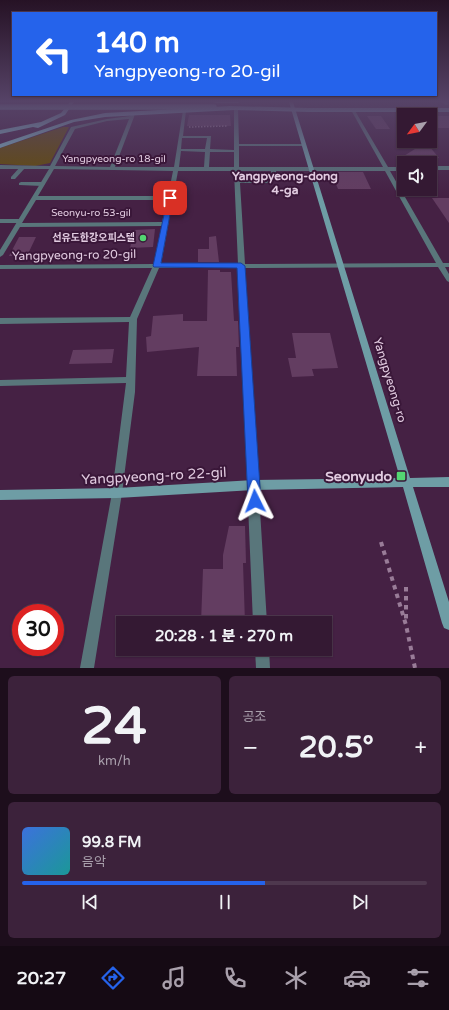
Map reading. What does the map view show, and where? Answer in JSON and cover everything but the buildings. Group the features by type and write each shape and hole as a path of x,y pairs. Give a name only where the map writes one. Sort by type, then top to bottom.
{"main road":[{"path":"0,139 17,133"},
{"path":"0,146 37,133"},
{"name":"Yangpyeong-ro","path":"301,133 449,623"},
{"name":"Yangpyeong-ro 22-gil","path":"0,495 117,493 254,485 449,482"}],"street":[{"path":"0,255 52,168 70,133"},
{"path":"112,169 125,133"},
{"path":"87,668 117,493 130,392 132,319 157,266 176,168 181,133"},
{"path":"237,133 236,168 254,485 260,616"},
{"path":"366,133 449,280"},
{"path":"180,137 208,137 206,168"},
{"path":"178,150 208,150 304,144"},
{"name":"Yangpyeong-ro 18-gil","path":"0,167 112,169 397,168"},
{"path":"13,178 22,168"},
{"path":"237,181 270,181 274,179 273,168"},
{"path":"437,168 449,168"},
{"path":"21,184 42,184"},
{"name":"Seonyu-ro 53-gil","path":"34,198 170,198"},
{"name":"Seonyu-ro 53-gil","path":"0,221 19,223 165,224"},
{"name":"Yangpyeong-ro 20-gil","path":"0,267 449,265"},
{"path":"0,321 132,319"},
{"path":"0,383 130,380"},
{"path":"262,656 263,668"}],"path":[{"path":"381,542 406,625 416,668"},
{"path":"406,587 406,625"}],"shaded area":[{"path":"44,133 66,133 50,163 35,166 0,164 0,148"}],"place":[{"name":"선유도한강오피스텔","path":"143,238"},
{"name":"Seonyudo","path":"401,476"}],"district":[{"name":"Yangpyeong-dong 4-ga","path":"285,183"}],"route":[{"path":"170,198 157,266 241,266 255,501"}]}
